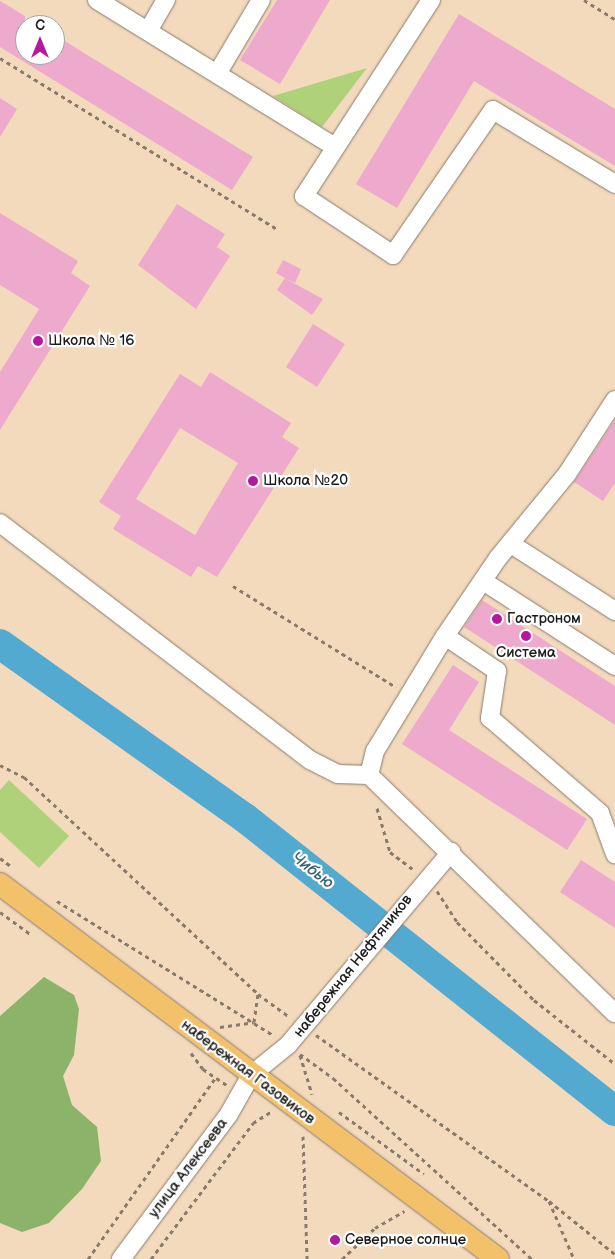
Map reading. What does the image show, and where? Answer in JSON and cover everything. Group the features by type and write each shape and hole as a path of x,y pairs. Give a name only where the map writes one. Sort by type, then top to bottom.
{"main road":[{"name":"набережная Газовиков","path":"0,884 202,1050 251,1075 498,1259"}],"street":[{"path":"97,0 335,147"},
{"path":"148,31 166,0"},
{"path":"217,74 261,0"},
{"path":"431,0 304,196 393,255 492,110 615,184"},
{"path":"369,775 374,751 445,636 483,581 567,474 615,400"},
{"path":"0,524 310,760 338,774 369,775 451,852 615,1013"},
{"path":"511,544 615,610"},
{"path":"483,581 615,666"},
{"path":"445,636 497,671 490,718 600,813 615,854"},
{"name":"набережная Нефтяников","path":"251,1075 297,1049 356,963 406,900 451,852"},
{"name":"улица Алексеева","path":"121,1259 229,1114 251,1075"}],"path":[{"path":"584,0 615,19"},
{"path":"0,58 278,230"},
{"path":"233,586 409,694"},
{"path":"0,765 24,777 258,994 309,1034 549,1201 615,1254"},
{"path":"375,801 390,852 426,879 457,922 534,1000 615,1064"},
{"path":"0,858 20,874"},
{"path":"49,896 297,1049 333,1078 532,1259"},
{"path":"254,1022 258,994"},
{"path":"202,1050 221,1025 254,1022"},
{"path":"297,1049 312,1093 309,1118 303,1126 307,1259"},
{"path":"88,1259 216,1077"},
{"path":"312,1093 320,1099"},
{"path":"336,1110 424,1174"},
{"path":"151,1259 254,1123 270,1111 278,1112"},
{"path":"549,1201 574,1259"},
{"path":"342,1259 375,1228 413,1206"}],"green space":[{"path":"367,68 322,127 273,96"},
{"path":"9,780 69,836 39,868 0,832 0,790"},
{"path":"44,977 74,995 79,1009 74,1055 63,1076 72,1105 97,1127 101,1161 82,1189 49,1223 22,1232 0,1223 0,1016"}],"building":[{"path":"277,0 330,0 280,84 240,60"},
{"path":"0,1 23,15 15,15 15,56 0,47"},
{"path":"459,14 615,109 615,166 474,81 397,208 356,184"},
{"path":"65,41 253,157 232,190 29,65 65,65"},
{"path":"0,98 17,109 0,137"},
{"path":"177,204 225,234 217,247 230,256 196,309 138,265"},
{"name":"Школа № 16","path":"0,213 78,261 71,273 90,286 0,430 0,372 39,309 0,285"},
{"path":"283,260 301,269 295,283 286,279 323,299 312,315 277,290 285,278 276,273"},
{"path":"313,324 345,344 317,387 286,367"},
{"name":"Школа №20","path":"210,372 291,423 282,437 299,448 217,577 198,566 191,577 113,529 121,516 99,502 180,374 201,387","holes":["180,428 238,463 195,535 136,499"]},
{"path":"615,420 615,483 603,501 574,482"},
{"path":"482,600 615,686 615,725 464,627"},
{"path":"453,665 479,682 449,730 587,819 567,850 402,744"},
{"path":"581,860 615,882 615,928 560,892"}],"waterway":[{"name":"Чибью","path":"0,644 245,818 615,1111"}],"place":[{"name":"Школа № 16","path":"38,341"},
{"name":"Школа №20","path":"253,481"},
{"name":"Гастроном","path":"497,619"},
{"name":"Система","path":"526,636"},
{"name":"Северное солнце","path":"335,1240"}]}
